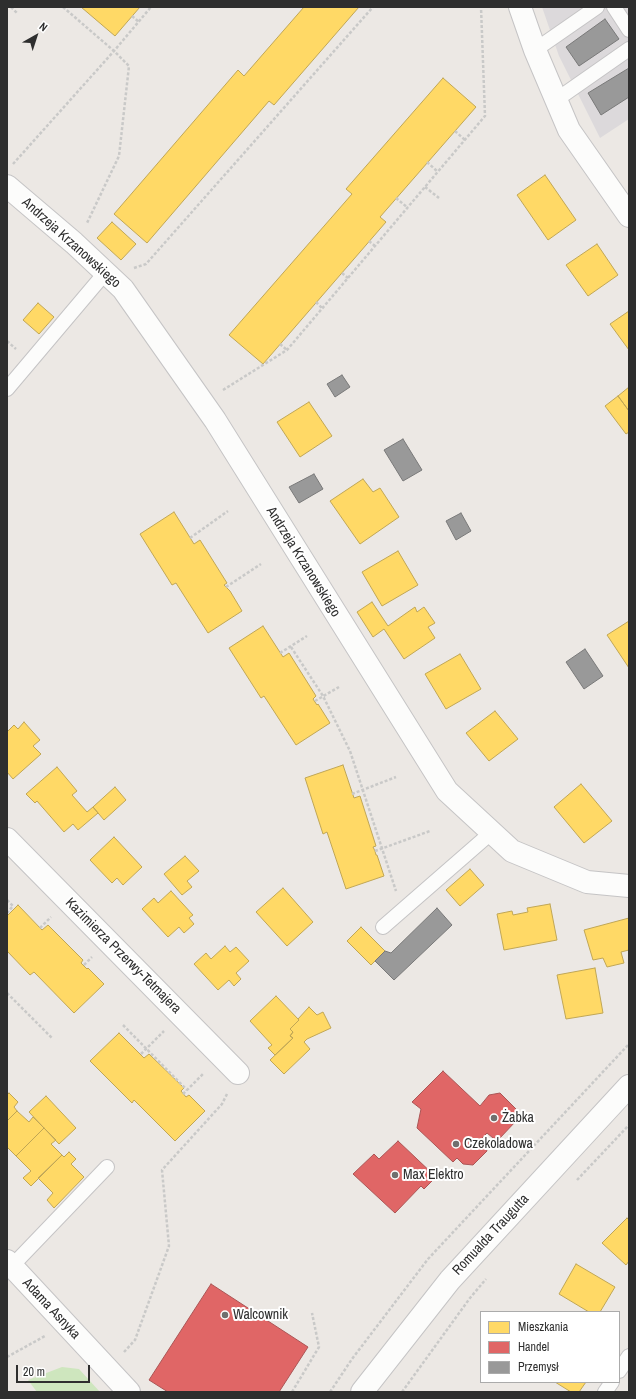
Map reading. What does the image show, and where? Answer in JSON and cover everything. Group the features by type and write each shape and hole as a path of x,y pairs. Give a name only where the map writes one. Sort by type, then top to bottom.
{"street":[{"path":"520,7 535,50 569,130 629,216"},
{"name":"Andrzeja Krzanowskiego","path":"8,177 74,243 123,289 219,426 446,791 512,850 587,882 629,886"},
{"name":"Kazimierza Przerwy-Tetmajera","path":"7,839 238,1073"},
{"name":"Romualda Traugutta","path":"362,1392 450,1280 629,1086"},
{"name":"Adama Asnyka","path":"9,1264 129,1392"}],"lane":[{"path":"535,50 597,7"},
{"path":"614,7 629,30"},
{"path":"556,100 629,50"},
{"path":"7,389 105,272"},
{"path":"383,927 492,832"},
{"path":"9,1264 107,1167"},
{"path":"620,1370 629,1356"},
{"path":"605,1392 611,1383"}],"path":[{"path":"10,7 18,14"},
{"path":"63,7 129,66 119,156 85,227"},
{"path":"8,177 151,7"},
{"path":"146,264 373,7"},
{"path":"202,403 287,350 485,116 481,7"},
{"path":"132,16 138,22"},
{"path":"455,131 465,140"},
{"path":"427,162 438,172"},
{"path":"425,187 439,198"},
{"path":"396,198 408,208"},
{"path":"369,241 375,246"},
{"path":"342,273 348,278"},
{"path":"316,302 322,308"},
{"path":"280,344 287,350"},
{"path":"190,538 228,511"},
{"path":"226,587 261,564"},
{"path":"280,653 307,636"},
{"path":"291,647 323,696 350,751 402,911"},
{"path":"314,701 339,687"},
{"path":"352,794 396,777"},
{"path":"374,851 430,831"},
{"path":"7,900 13,906 7,913"},
{"path":"7,993 52,1038"},
{"path":"141,1054 181,1015"},
{"path":"123,1026 187,1090"},
{"path":"330,1392 352,1359 428,1259 629,1044"},
{"path":"183,1094 221,1056"},
{"path":"122,1356 135,1340 169,1246 162,1170 222,1104 238,1073"},
{"path":"576,1182 629,1126"},
{"path":"402,1392 470,1298 491,1274"},
{"path":"292,1392 319,1347 312,1313"},
{"path":"7,1357 46,1335"}],"shaded area":[{"path":"542,7 629,7 629,119 600,138 559,56"}],"green space":[{"path":"62,1367 79,1369 100,1392 37,1392 28,1380"}],"building: Mieszkania":[{"path":"81,7 140,7 115,36"},
{"path":"304,7 359,7 274,105 269,101 147,243 114,214 238,70 244,76"},
{"path":"443,78 476,107 380,217 386,222 263,364 229,335 352,194 346,189"},
{"path":"545,175 576,220 548,240 517,195"},
{"path":"112,222 136,244 121,260 97,238"},
{"path":"597,244 618,275 588,296 566,265"},
{"path":"38,303 54,317 39,334 23,320"},
{"path":"629,311 629,350 610,324"},
{"path":"629,387 629,411 618,396"},
{"path":"618,396 629,411 629,432 626,434 605,406"},
{"path":"309,402 332,436 300,457 277,422"},
{"path":"363,479 373,492 380,488 399,517 360,544 330,501"},
{"path":"174,512 194,544 200,540 227,583 224,585 230,591 242,611 208,633 176,583 172,585 140,534"},
{"path":"398,551 418,585 382,606 362,572"},
{"path":"372,602 388,626 415,607 417,612 424,607 435,623 428,627 435,638 404,659 384,629 373,637 357,612"},
{"path":"629,621 629,668 607,635"},
{"path":"263,626 283,657 289,653 316,696 313,699 330,723 296,745 264,696 261,698 229,648"},
{"path":"460,654 481,689 446,709 425,674"},
{"path":"495,711 518,739 489,761 466,733"},
{"path":"24,722 40,740 33,746 41,754 13,779 7,772 7,732 14,725 18,729"},
{"path":"343,765 354,798 360,796 376,846 373,847 384,876 346,889 327,832 323,834 305,778"},
{"path":"57,767 77,791 72,795 87,812 93,807 98,813 78,830 73,824 64,832 37,801 35,803 26,794"},
{"path":"581,784 612,821 584,843 554,807"},
{"path":"115,787 126,800 104,820 93,807"},
{"path":"114,837 142,867 123,885 117,878 112,883 90,860"},
{"path":"185,856 199,871 187,881 192,887 182,895 164,874"},
{"path":"470,869 484,885 460,906 446,890"},
{"path":"283,888 313,922 287,946 256,912"},
{"path":"171,891 193,915 189,918 194,924 184,933 179,927 168,937 142,909 154,898 158,903"},
{"path":"550,904 557,940 504,950 497,914 512,911 513,915 528,912 527,908"},
{"path":"18,905 42,930 48,925 83,960 81,963 104,984 74,1013 34,972 30,975 7,951 7,916"},
{"path":"629,918 629,950 621,952 624,963 607,967 603,958 593,960 584,930"},
{"path":"361,927 385,951 371,965 347,941"},
{"path":"225,946 230,952 236,947 249,961 236,973 241,979 234,986 229,980 218,990 194,964 206,953 211,959"},
{"path":"595,968 603,1013 566,1019 557,975"},
{"path":"276,996 299,1020 290,1029 293,1032 290,1036 293,1038 275,1055 268,1048 272,1045 250,1021"},
{"path":"309,1007 317,1015 323,1012 331,1028 307,1039 304,1042 310,1049 284,1074 270,1060 293,1038 290,1036 293,1032 290,1029"},
{"path":"119,1033 144,1058 149,1054 184,1088 181,1091 186,1097 189,1095 205,1111 175,1141 134,1100 132,1103 90,1061"},
{"path":"9,1093 18,1102 14,1107 17,1111 7,1121 7,1095"},
{"path":"46,1096 76,1128 59,1144 29,1112"},
{"path":"17,1111 29,1122 33,1117 44,1128 16,1156 7,1147 7,1121"},
{"path":"44,1128 56,1140 51,1144 62,1155 31,1186 23,1178 31,1171 16,1156"},
{"path":"69,1152 76,1159 71,1164 84,1177 54,1208 47,1200 53,1193 38,1178 62,1155 64,1157"},
{"path":"627,1218 629,1220 629,1261 626,1265 602,1243"},
{"path":"576,1264 615,1287 601,1311 587,1311 559,1294"},
{"path":"557,1383 585,1383 579,1392 571,1392"}],"building: Handel":[{"path":"443,1071 480,1106 489,1095 500,1093 518,1111 516,1121 499,1139 493,1138 487,1133 480,1140 487,1151 473,1165 463,1164 457,1158 453,1162 417,1128 421,1109 412,1102"},
{"name":"Max Elektro","path":"398,1141 436,1177 424,1189 421,1186 395,1213 353,1174 374,1154 379,1159"},
{"name":"Walcownik","path":"211,1284 308,1347 279,1392 168,1392 149,1380"}],"building: Przemysł":[{"path":"605,19 619,39 579,66 566,47"},
{"path":"629,68 629,97 601,115 588,93"},
{"path":"342,375 350,387 335,397 327,384"},
{"path":"403,439 422,470 403,481 384,450"},
{"path":"314,474 323,489 299,503 289,487"},
{"path":"461,513 471,531 456,540 446,521"},
{"path":"585,649 603,676 584,689 566,662"},
{"path":"437,908 452,925 394,980 375,961 385,951 391,953"}],"place":[{"name":"Żabka","path":"494,1118"},
{"name":"Czekoladowa","path":"456,1144"},
{"name":"Max Elektro","path":"395,1175"},
{"name":"Walcownik","path":"225,1315"}]}
